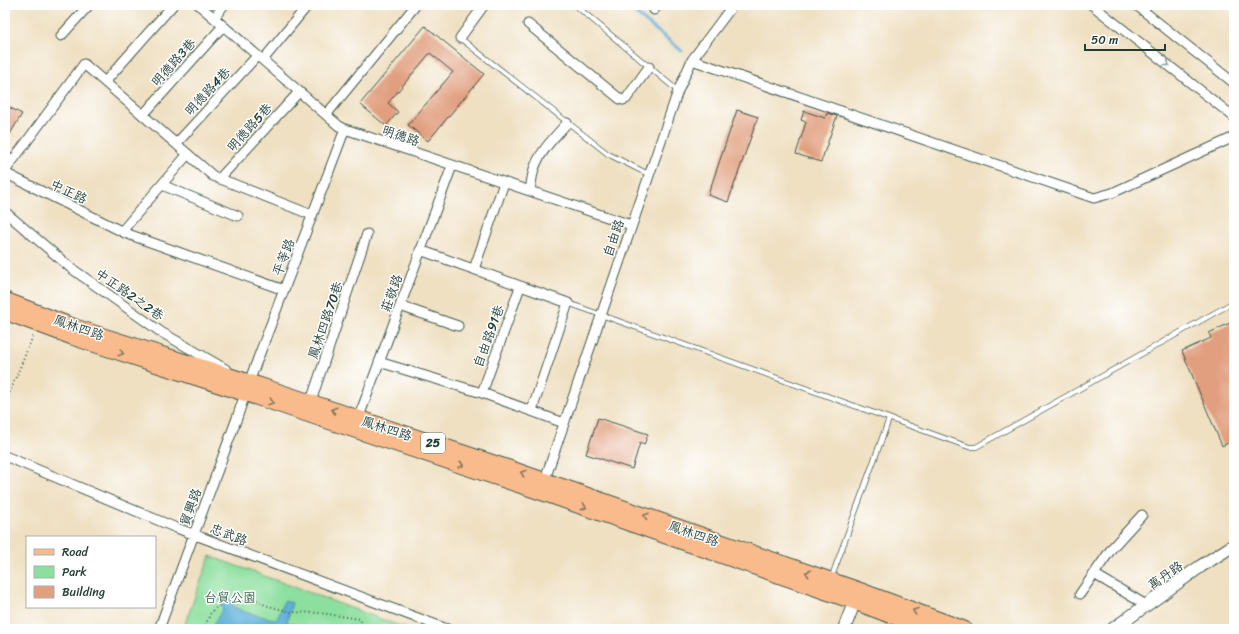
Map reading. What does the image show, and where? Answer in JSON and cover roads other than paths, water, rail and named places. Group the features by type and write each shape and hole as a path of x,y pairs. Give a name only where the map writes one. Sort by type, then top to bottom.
{"main road":[{"name":"鳳林四路","path":"5,300 75,327 247,388 830,580 857,596"},
{"name":"鳳林四路","path":"5,312 79,340 247,388"},
{"name":"鳳林四路","path":"543,486 857,596"},
{"name":"25","path":"857,596 926,629"},
{"name":"25","path":"857,596 964,629"}],"street":[{"path":"61,36 89,5"},
{"path":"105,82 173,5"},
{"name":"明德路","path":"199,5 339,126 452,166 631,225"},
{"path":"214,18 224,5"},
{"name":"明德路4巷","path":"176,144 260,58 308,5"},
{"path":"326,115 416,5"},
{"path":"460,38 484,5"},
{"name":"自由路","path":"543,486 648,174 678,91 692,60 733,5"},
{"path":"1092,5 1234,117"},
{"path":"1136,5 1234,83"},
{"path":"528,24 620,99 626,99 649,67"},
{"name":"明德路3巷","path":"143,115 223,26"},
{"path":"692,60 1094,198 1112,193 1234,137"},
{"path":"5,172 84,64 213,176 312,215"},
{"name":"明德路5巷","path":"219,179 299,92"},
{"path":"530,191 534,170 539,159 546,147 567,123"},
{"name":"平等路","path":"247,388 345,129"},
{"path":"122,231 188,154"},
{"name":"莊敬路","path":"356,424 452,166"},
{"name":"中正路","path":"5,172 122,231 284,290"},
{"path":"474,269 504,183"},
{"path":"162,185 238,216"},
{"name":"中正路2之2巷","path":"5,212 71,268 161,332 247,388"},
{"name":"鳳林四路70巷","path":"309,408 367,234"},
{"path":"420,250 568,303 532,410"},
{"name":"自由路91巷","path":"482,393 520,287"},
{"path":"400,306 458,326"},
{"path":"379,362 482,393 532,410 564,423"},
{"name":"貿興路","path":"159,629 247,388"},
{"name":"忠武路","path":"5,456 421,625 447,629"},
{"path":"1080,594 1112,548 1142,514"},
{"name":"萬丹路","path":"1113,629 1234,545"},
{"path":"1094,574 1146,605"},
{"path":"844,629 857,596"}],"lane":[{"path":"575,5 678,91"},
{"path":"460,38 608,154 648,174"},
{"path":"568,303 889,419 969,447 976,447 1234,302"},
{"path":"830,580 889,419"}],"water":[{"path":"226,592 234,607 245,612 277,620 284,601 292,603 287,622 307,629 211,629 223,609 219,597"}],"waterway":[{"path":"625,5 682,51"}],"park label":[{"name":"台貿公園","path":"230,597"}]}
